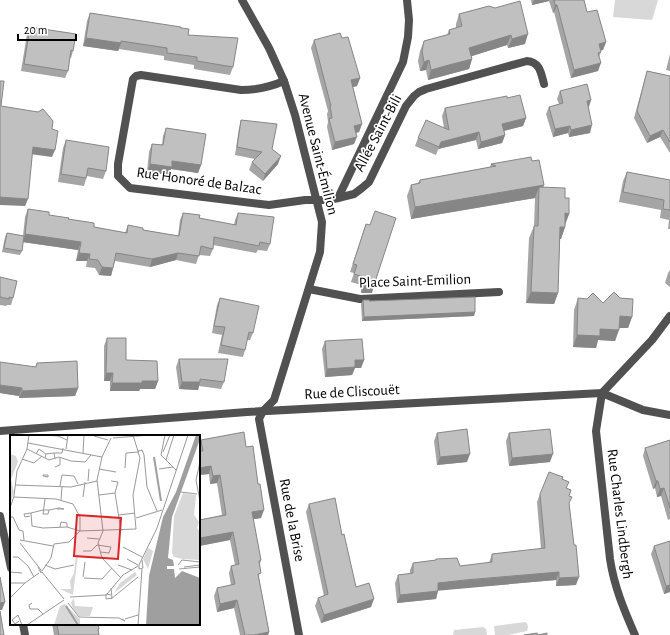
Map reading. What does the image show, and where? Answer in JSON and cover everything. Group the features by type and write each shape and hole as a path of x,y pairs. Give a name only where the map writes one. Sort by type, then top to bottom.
{"street":[{"name":"Avenue Saint-Émilion","path":"242,0 270,48 284,81 295,115 322,222 320,252 309,288 274,400 263,411"},
{"path":"338,198 403,62 408,37 409,20 407,0"},
{"name":"Allée Saint-Bili","path":"316,200 338,198 354,194 369,182 406,106 419,92 527,61 532,62 540,69 544,84"},
{"name":"Rue Honoré de Balzac","path":"284,81 252,90 246,90 141,75 136,76 133,79 130,95 118,164 118,176 130,188 137,189 269,205 316,200"},
{"name":"Place Saint-Emilion","path":"309,288 360,299 499,292"},
{"path":"670,316 652,340 602,393 643,410 670,415"},
{"name":"Rue de Cliscouët","path":"0,431 263,411 602,393"},
{"name":"Rue Charles Lindbergh","path":"602,393 596,430 610,559 613,580 621,605 635,635"},
{"name":"Rue de la Brise","path":"263,411 259,419 260,426 300,635"},
{"path":"0,516 10,563"},
{"path":"23,625 25,635"}],"shaded area":[{"path":"615,0 658,0 652,20 613,17"},
{"path":"527,623 528,627 527,631 508,635 495,635 494,626"},
{"path":"483,627 486,629 487,635 453,635 454,630"}],"building":[{"path":"554,0 584,0 587,12 597,10 606,42 599,44 601,52 598,53 601,63 574,70 557,5 555,5"},
{"path":"520,1 528,34 512,39 511,35 469,48 472,59 431,70 429,60 424,62 422,51 424,41 450,34 449,30 462,26 459,14 489,6 495,8"},
{"path":"90,13 181,27 189,29 188,35 238,38 233,67 197,61 197,57 167,53 167,48 121,41 121,43 86,38"},
{"path":"30,27 76,34 73,51 71,50 68,71 24,64"},
{"path":"340,33 342,38 348,37 360,78 351,80 362,124 354,126 357,137 335,142 329,119 332,118 331,106 314,40"},
{"path":"647,71 670,76 670,142 663,130 650,136 637,111"},
{"path":"0,81 4,81 1,106 38,112 43,109 53,121 52,129 58,131 55,150 33,147 28,199 0,197"},
{"path":"587,84 591,100 587,101 592,125 571,130 570,126 555,129 549,107 563,103 560,91"},
{"path":"520,95 526,118 502,124 505,135 481,142 479,132 441,142 439,147 418,138 426,120 449,130 445,108 507,96 507,98"},
{"path":"241,120 277,124 272,149 281,156 265,174 252,162 262,152 237,147"},
{"path":"166,128 206,134 201,165 172,161 172,167 150,164 152,144 163,145"},
{"path":"66,140 109,147 106,171 88,168 86,178 61,174"},
{"path":"531,157 532,161 539,160 544,185 415,207 411,185 420,183 420,180 496,166 491,164"},
{"path":"627,172 670,180 670,210 663,209 664,200 623,192"},
{"path":"539,187 565,188 565,198 569,198 569,214 565,213 565,227 560,227 558,293 531,292 534,226 538,226"},
{"path":"28,209 49,212 49,215 94,223 94,227 127,233 128,225 143,228 143,230 179,236 183,213 200,215 199,218 236,225 238,213 274,217 270,244 260,242 259,246 214,237 213,249 201,246 199,256 178,253 152,259 116,253 113,268 102,267 98,260 89,259 90,254 79,253 81,242 25,234"},
{"path":"375,211 396,218 374,285 364,286 363,277 354,274 357,265 353,264 366,224 370,225"},
{"path":"7,233 24,236 22,251 4,248"},
{"path":"0,277 17,281 13,298 9,297 9,299 0,297"},
{"path":"614,292 620,298 633,299 632,317 620,316 619,330 600,329 600,336 577,335 578,298 587,299 593,293 603,303"},
{"path":"475,297 475,312 364,317 363,300"},
{"path":"220,298 259,306 253,333 249,332 245,350 221,345 225,327 214,326"},
{"path":"107,338 126,338 126,360 157,361 158,381 142,381 142,383 112,383 113,373 106,373"},
{"path":"362,339 364,360 355,360 355,367 327,369 325,341"},
{"path":"179,359 228,359 224,382 200,379 200,382 182,382"},
{"path":"77,361 78,388 22,391 22,388 0,385 0,362 36,367 37,363"},
{"path":"467,429 470,454 440,457 437,433"},
{"path":"550,429 553,454 512,458 509,433"},
{"path":"244,432 246,447 253,446 258,484 260,484 264,510 252,512 261,560 259,561 261,573 258,574 269,632 245,635 237,600 220,604 217,588 235,584 231,566 239,564 233,532 200,538 200,520 226,515 220,475 213,476 211,466 200,468 200,451 203,451 201,440"},
{"path":"670,440 670,508 664,488 660,489 658,481 656,481 645,448"},
{"path":"549,472 563,477 562,479 569,482 566,488 571,490 569,496 572,497 569,503 574,545 576,545 579,577 559,578 559,572 465,580 438,583 438,591 400,595 398,575 413,573 413,563 436,559 457,558 460,566 492,562 492,554 545,548 540,494"},
{"path":"335,498 342,535 344,534 356,587 369,583 374,599 324,615 318,598 328,594 309,504"},
{"path":"670,541 670,585 666,586 654,546"},
{"path":"0,577 5,602 0,603"},
{"path":"0,611 4,635 0,635"},
{"path":"57,625 98,625 99,635 59,635"},
{"path":"537,633 538,635 524,635"}]}
